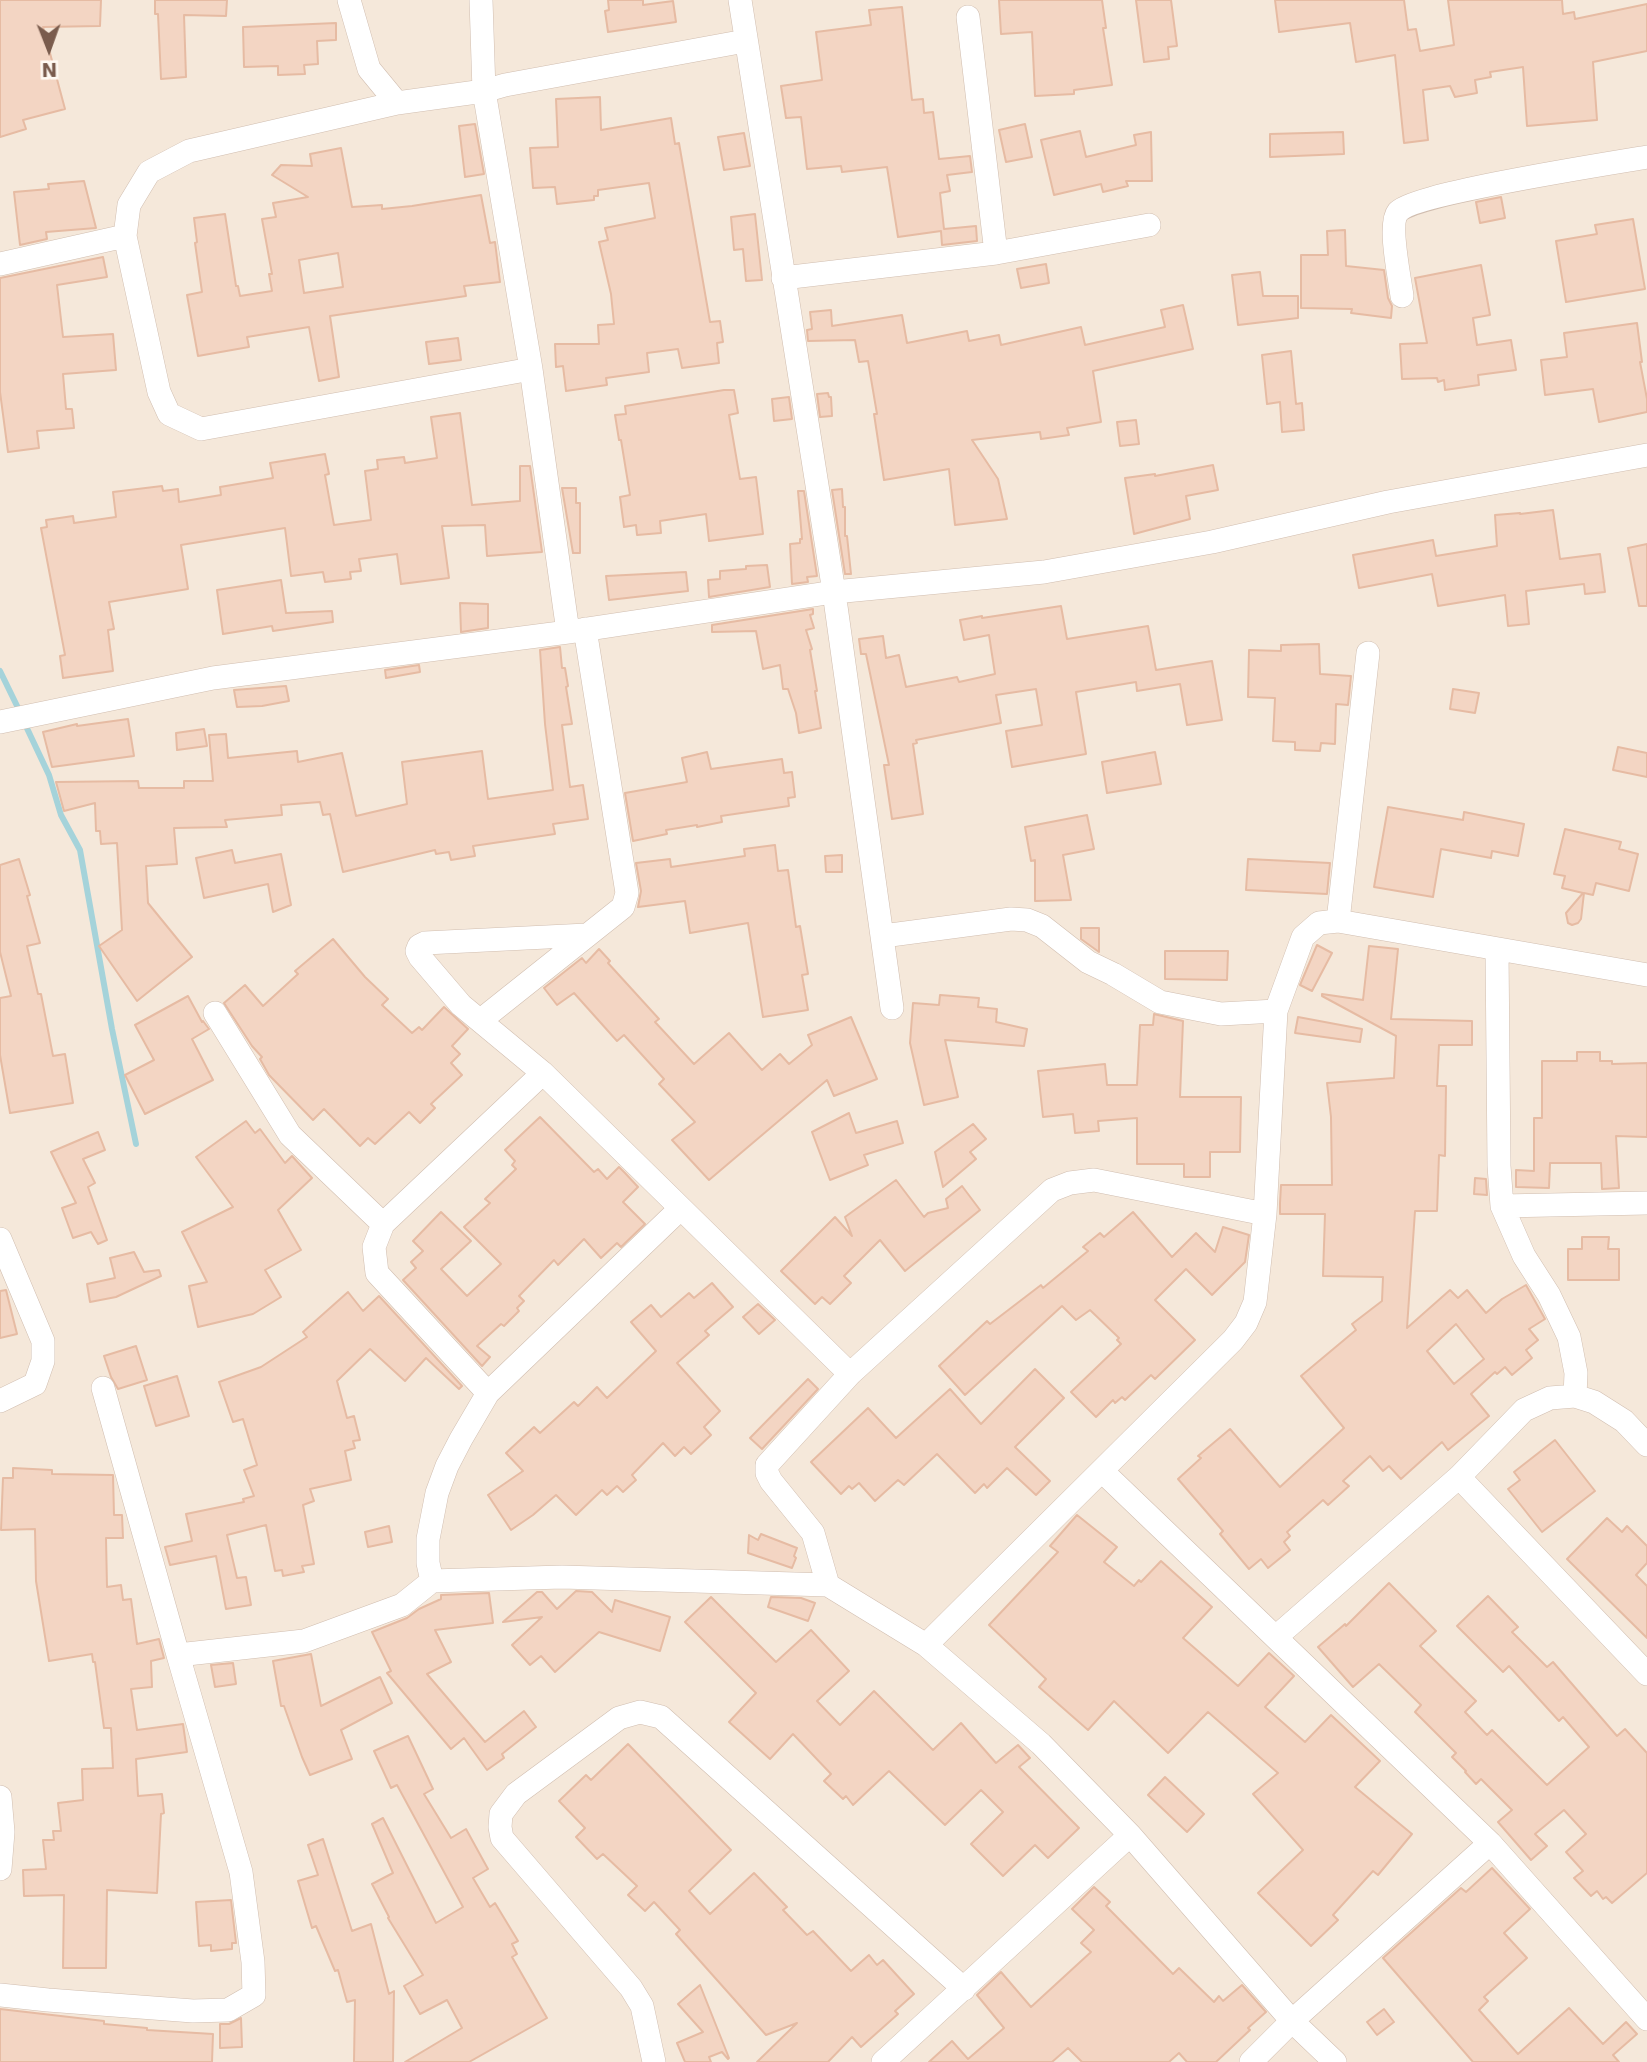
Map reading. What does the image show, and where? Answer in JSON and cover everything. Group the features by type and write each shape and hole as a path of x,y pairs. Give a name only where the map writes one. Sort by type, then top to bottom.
{"street":[{"path":"349,0 369,69 397,103"},
{"path":"481,0 484,91 577,631 627,893 623,907 481,1020"},
{"path":"740,0 834,592 892,1008"},
{"path":"968,17 996,253"},
{"path":"531,369 201,429 169,414 159,392 125,236 128,205 149,172 189,151 397,103 484,91 746,41"},
{"path":"1402,296 1394,224 1398,212 1409,205 1444,195 1647,157"},
{"path":"783,278 996,253 1149,225"},
{"path":"0,264 125,236"},
{"path":"5,721 213,678 577,631 834,592 1044,572 1212,542 1388,502 1647,455"},
{"path":"1338,921 1368,653"},
{"path":"883,936 1011,919 1027,920 1042,926 1088,962 1160,1002 1221,1014 1276,1011"},
{"path":"926,1645 1233,1340 1246,1323 1255,1302 1265,1214 1276,1011 1303,937 1319,923 1338,921 1647,975"},
{"path":"587,935 425,943 419,946 417,951 419,957 461,1005 543,1073 850,1374"},
{"path":"1497,950 1499,1166 1502,1206 1524,1256 1549,1295 1569,1337 1576,1373 1575,1396"},
{"path":"215,1013 290,1135 383,1224"},
{"path":"488,1393 377,1273 374,1247 383,1224 543,1073"},
{"path":"828,1585 813,1533 771,1481 766,1465 850,1374 1052,1190 1070,1183 1094,1180 1265,1214"},
{"path":"1502,1206 1647,1203"},
{"path":"432,1581 428,1563 428,1539 437,1493 447,1466 488,1393 680,1209"},
{"path":"0,1240 43,1340 43,1361 35,1384 0,1401"},
{"path":"0,1995 193,2011 228,2010 254,1995 253,1962 241,1872 103,1388"},
{"path":"1276,1637 1459,1477 1524,1410 1550,1398 1575,1396 1594,1402 1624,1421 1647,1445"},
{"path":"1102,1471 1490,1843 1647,2019"},
{"path":"1459,1477 1647,1674"},
{"path":"178,1655 304,1641 402,1605 432,1581 562,1577 828,1585 926,1645 1041,1744 1130,1835 1292,2021 1335,2062"},
{"path":"654,2062 642,2006 631,1988 502,1838 500,1827 501,1814 516,1794 619,1718 640,1712 661,1717 964,1989"},
{"path":"0,1797 0,1869"},
{"path":"883,2062 1130,1835"},
{"path":"1251,2062 1292,2021 1490,1843"}],"shaded area":[{"path":"0,0 1647,0 1647,2062 0,2062"}],"building":[{"path":"0,0 101,0 100,26 43,27 65,109 23,120 26,129 0,137"},
{"path":"155,0 227,0 226,16 184,15 186,77 161,79"},
{"path":"608,0 643,0 643,5 673,1 676,22 608,32 605,11 609,10"},
{"path":"999,0 1102,0 1106,28 1103,28 1112,85 1074,90 1074,94 1035,96 1032,32 1001,34"},
{"path":"1136,0 1171,0 1177,46 1168,47 1169,59 1144,62"},
{"path":"1275,0 1404,0 1408,30 1416,29 1420,51 1454,45 1448,0 1562,0 1563,14 1574,12 1575,19 1647,4 1647,51 1593,62 1597,120 1527,126 1523,67 1490,72 1491,77 1475,80 1477,93 1455,97 1450,86 1423,90 1428,140 1404,143 1395,55 1356,62 1350,23 1279,32"},
{"path":"902,7 912,100 923,99 924,113 933,112 939,159 970,156 972,172 947,175 950,191 940,193 944,229 976,226 977,241 942,245 941,231 898,237 887,167 842,172 841,166 807,169 801,117 786,118 781,86 822,80 816,32 871,25 869,10"},
{"path":"336,23 336,40 317,41 318,64 304,65 305,74 278,75 278,66 244,67 243,27"},
{"path":"600,97 601,130 671,118 675,144 679,143 710,322 720,321 723,342 717,343 719,363 682,368 678,349 647,353 649,372 606,378 607,385 566,391 563,366 556,367 555,344 599,344 598,325 614,324 611,294 599,242 608,240 605,228 655,218 649,183 598,190 598,196 594,196 594,200 557,204 555,187 533,188 530,148 558,147 556,99"},
{"path":"475,124 484,174 465,177 459,126"},
{"path":"1025,124 1032,157 1006,162 999,130"},
{"path":"1080,131 1086,157 1136,145 1134,135 1151,132 1152,181 1126,181 1128,186 1103,192 1101,184 1054,195 1041,140"},
{"path":"1343,132 1344,154 1270,157 1270,134"},
{"path":"744,133 750,166 724,170 718,137"},
{"path":"341,148 352,207 382,205 382,209 481,195 490,243 495,242 500,282 464,286 466,296 330,316 339,377 319,381 309,327 247,337 249,347 198,356 187,295 202,292 194,218 225,214 236,286 240,296 272,291 269,274 272,274 262,219 276,217 273,203 308,197 272,175 281,165 312,166 310,154","holes":["338,253 343,287 304,293 299,260"]},
{"path":"84,181 96,228 46,232 47,239 20,245 14,192 49,189 48,184"},
{"path":"1501,197 1505,218 1480,223 1476,202"},
{"path":"755,214 762,280 746,281 743,249 734,250 731,217"},
{"path":"1633,219 1645,289 1566,302 1556,241 1597,234 1595,225"},
{"path":"1345,230 1346,266 1384,270 1388,298 1392,306 1391,318 1351,313 1352,309 1301,308 1301,255 1328,255 1327,231"},
{"path":"103,257 107,277 57,285 63,337 113,334 116,370 63,374 66,409 72,409 74,428 37,431 39,448 8,452 0,392 0,278"},
{"path":"1046,264 1049,283 1021,288 1017,269"},
{"path":"1481,265 1490,315 1473,318 1477,345 1511,340 1516,370 1478,375 1479,385 1445,390 1444,380 1438,382 1437,378 1402,379 1400,344 1427,343 1415,278"},
{"path":"1260,272 1263,296 1298,296 1298,318 1238,325 1232,275"},
{"path":"1183,305 1193,349 1093,371 1101,422 1067,428 1069,435 1041,439 1040,432 972,440 998,479 1007,519 955,525 949,469 884,480 868,361 859,362 855,340 808,341 807,330 812,329 810,312 831,310 832,326 902,315 907,343 967,331 969,341 999,335 1001,345 1081,327 1085,345 1165,327 1161,310"},
{"path":"1637,323 1647,412 1599,422 1593,389 1545,395 1541,360 1567,357 1564,333"},
{"path":"458,338 461,360 429,364 426,342"},
{"path":"1291,351 1296,404 1302,403 1304,430 1282,432 1280,402 1267,404 1262,355"},
{"path":"734,390 738,413 729,415 740,479 756,477 763,534 709,541 706,514 660,521 661,533 637,535 636,525 624,527 620,497 630,495 615,415 626,414 625,406"},
{"path":"828,393 831,397 832,416 820,417 817,394"},
{"path":"789,397 792,419 774,421 772,399"},
{"path":"460,413 472,505 520,501 520,466 530,466 542,552 487,556 485,525 442,526 449,578 401,584 397,554 359,559 361,571 350,572 351,579 325,582 323,572 291,576 285,528 181,545 188,589 109,602 114,629 108,630 113,671 63,678 60,656 65,655 41,528 47,527 46,520 73,516 74,523 116,517 113,492 162,486 163,491 178,489 179,502 221,495 220,487 273,478 270,463 325,454 329,474 325,475 334,525 371,520 365,471 378,469 377,460 404,457 405,463 437,458 431,417"},
{"path":"1136,420 1139,444 1120,446 1117,422"},
{"path":"1213,465 1218,490 1186,496 1190,519 1134,534 1125,478 1155,476"},
{"path":"562,488 576,488 576,503 580,503 580,553 573,553"},
{"path":"842,489 851,574 845,574 832,490"},
{"path":"798,491 804,491 817,576 807,577 808,582 792,584 790,544 800,543 802,539"},
{"path":"1553,510 1560,559 1600,554 1605,592 1585,594 1584,584 1526,591 1529,624 1508,626 1505,595 1438,606 1432,574 1359,588 1353,555 1433,540 1436,556 1497,546 1495,515"},
{"path":"1647,544 1647,606 1639,606 1628,548"},
{"path":"767,565 770,587 709,597 708,580 720,579 720,571"},
{"path":"686,572 688,591 609,600 606,576"},
{"path":"281,580 286,613 332,611 333,622 273,631 272,626 223,634 217,590"},
{"path":"460,603 488,604 488,628 461,632"},
{"path":"1061,606 1067,639 1148,626 1156,670 1212,661 1222,720 1187,725 1180,684 1137,691 1136,682 1076,692 1086,754 1012,767 1006,731 1042,725 1036,689 996,695 1001,723 916,740 917,743 913,744 923,814 892,819 884,765 889,765 866,654 861,654 859,639 883,636 886,658 899,655 906,687 957,677 959,682 995,674 989,635 964,640 960,620"},
{"path":"813,609 813,614 810,615 814,628 806,630 812,649 810,650 821,728 799,733 788,689 783,689 780,665 763,669 756,631 712,632 712,625"},
{"path":"1319,644 1320,674 1351,676 1348,705 1336,704 1335,744 1321,743 1320,751 1295,750 1295,742 1273,741 1275,698 1248,697 1249,650 1281,651 1281,645"},
{"path":"560,647 572,724 562,725 570,787 583,785 588,819 553,824 555,834 473,846 475,856 451,860 449,852 436,854 435,850 343,872 330,814 323,815 320,802 281,805 282,815 225,820 227,827 174,828 177,864 146,866 148,903 192,957 137,1001 99,946 122,930 117,843 101,844 100,831 96,831 95,803 64,811 56,782 138,781 139,788 184,788 184,781 213,781 209,735 226,734 228,758 297,751 298,762 342,753 356,816 407,804 402,762 482,751 488,799 553,790 540,650"},
{"path":"419,665 420,672 386,678 385,670"},
{"path":"286,686 289,701 237,707 234,690"},
{"path":"1453,689 1479,693 1475,713 1450,709"},
{"path":"128,719 134,756 52,767 43,732 77,724"},
{"path":"204,729 207,746 177,750 176,733"},
{"path":"1618,747 1647,753 1647,777 1613,770"},
{"path":"707,752 711,769 782,759 784,773 792,772 795,797 788,798 789,806 721,816 722,822 666,830 667,834 633,841 625,793 687,782 682,758"},
{"path":"1155,752 1161,784 1107,793 1102,762"},
{"path":"1388,807 1463,820 1464,812 1524,824 1518,856 1492,851 1491,858 1441,849 1433,897 1374,887"},
{"path":"1087,815 1094,849 1063,855 1071,900 1035,901 1035,860 1031,861 1025,827"},
{"path":"1565,829 1621,842 1619,849 1638,854 1629,891 1596,883 1593,895 1584,893 1581,919 1572,925 1568,923 1566,913 1583,893 1562,888 1565,876 1554,874"},
{"path":"775,845 778,871 788,870 796,927 800,926 808,974 802,975 808,1010 763,1017 748,923 690,933 685,901 638,907 641,891 636,863 670,859 671,867 745,856 744,849"},
{"path":"232,850 235,863 281,854 291,905 273,912 268,884 204,898 196,858"},
{"path":"842,855 842,872 826,872 825,856"},
{"path":"19,859 40,943 27,946 38,994 41,994 53,1056 65,1054 73,1103 10,1113 0,1055 0,998 11,996 0,952 0,865"},
{"path":"1248,859 1330,863 1327,894 1246,890"},
{"path":"1081,928 1099,928 1099,952 1081,939"},
{"path":"333,939 388,999 382,1005 412,1033 419,1027 422,1030 444,1007 468,1029 452,1046 460,1054 451,1063 462,1075 431,1104 435,1108 420,1123 409,1112 375,1144 368,1138 360,1146 324,1109 313,1120 269,1075 260,1059 262,1057 224,1003 245,985 263,1006 298,974 295,971"},
{"path":"1317,945 1332,953 1312,991 1300,985"},
{"path":"1369,946 1398,949 1391,1019 1472,1021 1472,1045 1439,1045 1437,1086 1446,1086 1445,1156 1439,1155 1437,1211 1415,1211 1407,1328 1450,1290 1458,1298 1467,1290 1486,1313 1502,1299 1526,1285 1545,1319 1529,1329 1538,1340 1526,1350 1532,1358 1512,1375 1505,1367 1497,1374 1495,1372 1471,1394 1489,1416 1448,1450 1442,1442 1401,1479 1389,1466 1383,1471 1370,1456 1343,1481 1349,1486 1328,1505 1323,1500 1287,1532 1290,1536 1284,1542 1290,1550 1268,1568 1261,1559 1249,1569 1220,1534 1223,1531 1178,1479 1201,1458 1198,1456 1230,1429 1280,1487 1344,1428 1301,1376 1356,1330 1352,1324 1382,1301 1383,1277 1323,1276 1325,1214 1280,1214 1280,1203 1281,1185 1332,1185 1331,1117 1327,1083 1394,1078 1396,1036 1322,994 1363,1000","holes":["1456,1324 1484,1359 1454,1384 1427,1351"]},
{"path":"599,949 610,961 608,963 659,1019 655,1022 694,1064 729,1033 762,1070 780,1054 789,1064 812,1045 808,1035 851,1017 877,1079 834,1096 827,1080 709,1180 672,1140 695,1122 659,1084 664,1079 624,1035 617,1041 574,993 557,1005 544,988 582,958 586,963"},
{"path":"1165,951 1228,951 1227,980 1165,979"},
{"path":"940,995 979,998 978,1007 997,1009 996,1022 1027,1029 1024,1046 945,1040 958,1097 924,1105 910,1043 913,1003 939,1005"},
{"path":"188,996 202,1022 209,1029 192,1039 213,1080 145,1114 125,1075 154,1060 135,1025"},
{"path":"1154,1014 1183,1021 1180,1097 1241,1097 1240,1152 1210,1152 1210,1177 1184,1177 1184,1164 1137,1164 1137,1118 1098,1121 1099,1131 1075,1133 1073,1114 1043,1117 1038,1071 1105,1064 1107,1085 1137,1085 1140,1025 1153,1025"},
{"path":"1298,1017 1362,1029 1360,1042 1295,1033"},
{"path":"1577,1052 1600,1052 1600,1061 1612,1061 1612,1064 1647,1063 1647,1137 1616,1136 1619,1188 1602,1189 1601,1163 1550,1163 1549,1188 1516,1187 1516,1170 1534,1171 1534,1118 1542,1118 1542,1061 1577,1061"},
{"path":"849,1113 856,1133 897,1121 903,1143 864,1155 868,1165 830,1180 812,1132"},
{"path":"540,1117 594,1172 598,1169 607,1179 619,1167 625,1173 638,1187 623,1202 645,1224 621,1247 617,1243 601,1258 584,1239 558,1265 554,1260 519,1296 524,1301 517,1308 519,1311 477,1346 490,1357 482,1366 403,1280 416,1268 411,1262 423,1251 413,1241 441,1212 471,1241 441,1269 467,1296 501,1264 464,1227 490,1203 485,1199 516,1169 512,1165 515,1161 505,1150"},
{"path":"246,1121 255,1133 260,1129 285,1163 292,1156 312,1178 278,1210 301,1250 265,1270 281,1297 253,1314 198,1327 189,1286 207,1282 182,1232 233,1207 196,1157"},
{"path":"973,1124 986,1139 970,1152 976,1159 943,1187 935,1152"},
{"path":"98,1132 105,1150 83,1159 95,1183 88,1187 107,1240 98,1244 91,1232 73,1238 62,1208 76,1203 51,1152"},
{"path":"1475,1178 1486,1179 1487,1195 1474,1194"},
{"path":"896,1180 924,1217 928,1213 948,1208 946,1199 962,1186 980,1210 905,1271 880,1240 844,1276 851,1283 830,1304 822,1297 815,1304 781,1271 835,1217 852,1236 845,1217"},
{"path":"1133,1212 1172,1257 1196,1233 1215,1252 1223,1227 1249,1235 1245,1262 1212,1295 1186,1269 1155,1300 1195,1340 1155,1379 1151,1375 1125,1400 1122,1397 1115,1403 1113,1400 1096,1417 1071,1392 1121,1344 1117,1340 1119,1338 1090,1310 1076,1320 1062,1306 965,1395 939,1366 987,1321 990,1324 1041,1285 1043,1288 1088,1251 1083,1247 1100,1233 1104,1237"},
{"path":"1582,1237 1609,1237 1608,1249 1619,1249 1619,1280 1568,1280 1568,1249 1582,1249"},
{"path":"134,1252 144,1272 159,1270 161,1276 116,1297 90,1302 87,1284 115,1278 110,1258"},
{"path":"712,1283 733,1307 705,1331 709,1335 677,1363 720,1411 704,1427 711,1435 691,1454 684,1447 675,1456 663,1443 632,1475 636,1480 623,1492 617,1486 607,1495 602,1490 576,1515 556,1495 511,1530 488,1495 523,1471 506,1453 534,1427 540,1433 574,1402 578,1406 597,1387 607,1398 656,1351 631,1322 651,1305 661,1317 689,1293 694,1298"},
{"path":"6,1290 17,1334 0,1338 0,1291"},
{"path":"348,1292 363,1311 379,1296 462,1386 459,1389 426,1358 405,1381 370,1349 337,1381 347,1418 354,1416 360,1440 353,1441 355,1448 345,1451 351,1480 310,1489 314,1501 303,1505 314,1564 302,1566 304,1572 283,1576 282,1570 275,1571 266,1525 227,1535 237,1578 246,1577 251,1605 226,1609 216,1556 170,1565 165,1547 192,1541 186,1514 244,1502 243,1499 254,1496 244,1470 257,1465 243,1419 233,1422 219,1382 261,1367 307,1337 303,1332"},
{"path":"758,1304 775,1320 759,1334 743,1317"},
{"path":"136,1346 147,1380 118,1389 104,1356"},
{"path":"1035,1369 1064,1398 1015,1447 1050,1481 1036,1495 1007,1468 987,1488 984,1484 975,1493 937,1454 904,1485 898,1480 875,1501 859,1483 852,1489 849,1486 841,1494 811,1462 868,1408 896,1438 950,1389 981,1424"},
{"path":"177,1376 189,1416 156,1426 144,1386"},
{"path":"808,1379 818,1389 762,1449 750,1438"},
{"path":"1555,1440 1595,1491 1542,1532 1508,1489 1520,1480 1514,1472"},
{"path":"13,1468 52,1470 52,1474 113,1475 114,1515 122,1515 123,1538 106,1538 107,1587 121,1585 123,1600 131,1599 137,1644 159,1639 164,1658 151,1661 152,1687 131,1689 137,1730 183,1724 187,1752 136,1759 138,1796 162,1794 164,1813 161,1814 157,1893 107,1890 106,1968 63,1968 64,1895 24,1896 23,1870 46,1869 43,1840 54,1840 53,1831 61,1831 58,1803 83,1800 82,1769 113,1768 111,1728 104,1728 92,1654 49,1661 36,1581 35,1529 1,1530 3,1478 13,1478"},
{"path":"1077,1515 1117,1547 1104,1562 1134,1586 1161,1561 1212,1607 1183,1638 1238,1686 1269,1653 1294,1676 1265,1707 1305,1742 1331,1715 1380,1761 1355,1787 1412,1834 1378,1875 1373,1871 1333,1915 1338,1920 1311,1946 1258,1893 1303,1850 1253,1794 1278,1773 1208,1712 1168,1753 1114,1701 1088,1730 1039,1687 1046,1679 989,1625 1058,1552 1050,1546"},
{"path":"1607,1518 1622,1532 1627,1526 1647,1546 1647,1563 1636,1575 1647,1586 1647,1638 1567,1559"},
{"path":"389,1526 392,1542 368,1547 365,1532"},
{"path":"761,1534 797,1548 792,1568 748,1553 749,1535 758,1540"},
{"path":"1389,1583 1436,1631 1420,1646 1476,1701 1465,1712 1487,1735 1492,1730 1547,1785 1589,1747 1563,1717 1559,1721 1509,1666 1503,1672 1457,1626 1488,1596 1518,1627 1512,1632 1547,1667 1553,1662 1617,1736 1625,1729 1647,1753 1647,1873 1612,1903 1606,1897 1603,1899 1597,1891 1591,1896 1574,1878 1583,1871 1566,1852 1586,1834 1564,1810 1535,1834 1547,1846 1531,1860 1498,1822 1512,1810 1481,1779 1476,1784 1452,1757 1456,1753 1415,1712 1421,1705 1379,1664 1353,1687 1318,1647 1345,1624 1346,1626"},
{"path":"576,1591 592,1592 612,1612 615,1600 670,1617 660,1651 599,1632 555,1672 541,1656 530,1665 512,1645 542,1617 503,1622 537,1592 542,1592 557,1609"},
{"path":"489,1593 493,1623 435,1630 451,1662 427,1674 485,1742 524,1711 536,1727 502,1754 504,1758 487,1770 464,1738 451,1749 387,1673 391,1671 372,1632 407,1618 441,1599 441,1595"},
{"path":"711,1597 776,1662 811,1630 849,1671 817,1701 840,1725 874,1691 933,1750 961,1723 996,1763 1018,1745 1030,1758 1019,1767 1079,1828 1048,1858 1035,1845 1003,1876 971,1844 1003,1812 981,1790 945,1825 889,1771 853,1805 846,1796 843,1799 824,1781 831,1774 793,1734 770,1759 729,1722 756,1693 685,1622"},
{"path":"771,1597 801,1598 815,1603 808,1621 768,1607"},
{"path":"311,1654 321,1706 380,1677 392,1703 341,1730 352,1759 310,1775 284,1706 281,1706 273,1661"},
{"path":"233,1663 236,1684 215,1687 211,1665"},
{"path":"408,1736 433,1789 424,1794 451,1838 466,1829 488,1869 473,1878 490,1907 495,1903 518,1941 512,1944 517,1954 512,1957 547,2018 469,2062 405,2062 462,2028 447,2000 420,2014 404,1986 423,1975 388,1918 372,1884 393,1873 372,1824 383,1818 436,1923 463,1907 397,1785 391,1788 374,1751"},
{"path":"628,1744 731,1850 689,1891 710,1914 754,1873 787,1907 783,1910 807,1935 813,1931 851,1971 869,1955 877,1965 883,1960 914,1994 895,2011 898,2014 861,2047 852,2037 828,2062 757,2062 797,2023 766,2035 676,1934 680,1930 654,1902 645,1911 628,1895 637,1886 603,1854 597,1859 576,1837 585,1828 559,1801 586,1775 591,1780"},
{"path":"1165,1777 1204,1814 1187,1832 1148,1795"},
{"path":"323,1839 352,1931 371,1924 389,1994 394,1991 393,2062 354,2062 355,2000 347,2002 338,1970 335,1971 316,1926 312,1928 298,1881 318,1875 308,1845"},
{"path":"1492,1868 1530,1909 1504,1933 1527,1958 1484,1997 1488,2001 1479,2010 1518,2054 1569,2008 1603,2044 1626,2022 1637,2034 1613,2055 1619,2062 1473,2062 1383,1958 1461,1888 1466,1892"},
{"path":"1094,1887 1110,1902 1106,1906 1173,1974 1179,1968 1214,2002 1219,1996 1223,2001 1242,1985 1266,2012 1216,2062 1187,2062 1179,2053 1169,2062 1082,2062 1068,2048 1052,2062 929,2062 952,2041 968,2059 1004,2028 977,1995 1001,1972 1031,2007 1091,1952 1081,1943 1094,1930 1072,1909"},
{"path":"231,1900 236,1943 232,1943 232,1949 211,1951 211,1945 199,1946 196,1902"},
{"path":"700,1985 728,2059 722,2052 709,2057 711,2062 685,2062 677,2043 703,2032 678,2004"},
{"path":"0,2009 104,2021 104,2024 147,2030 213,2034 212,2062 0,2062"},
{"path":"1384,2009 1394,2022 1377,2035 1367,2022"},
{"path":"241,2018 242,2047 220,2048 220,2024 229,2024"}],"waterway":[{"path":"0,671 20,712"},
{"path":"24,722 49,775 61,815 80,850 136,1144"}]}
